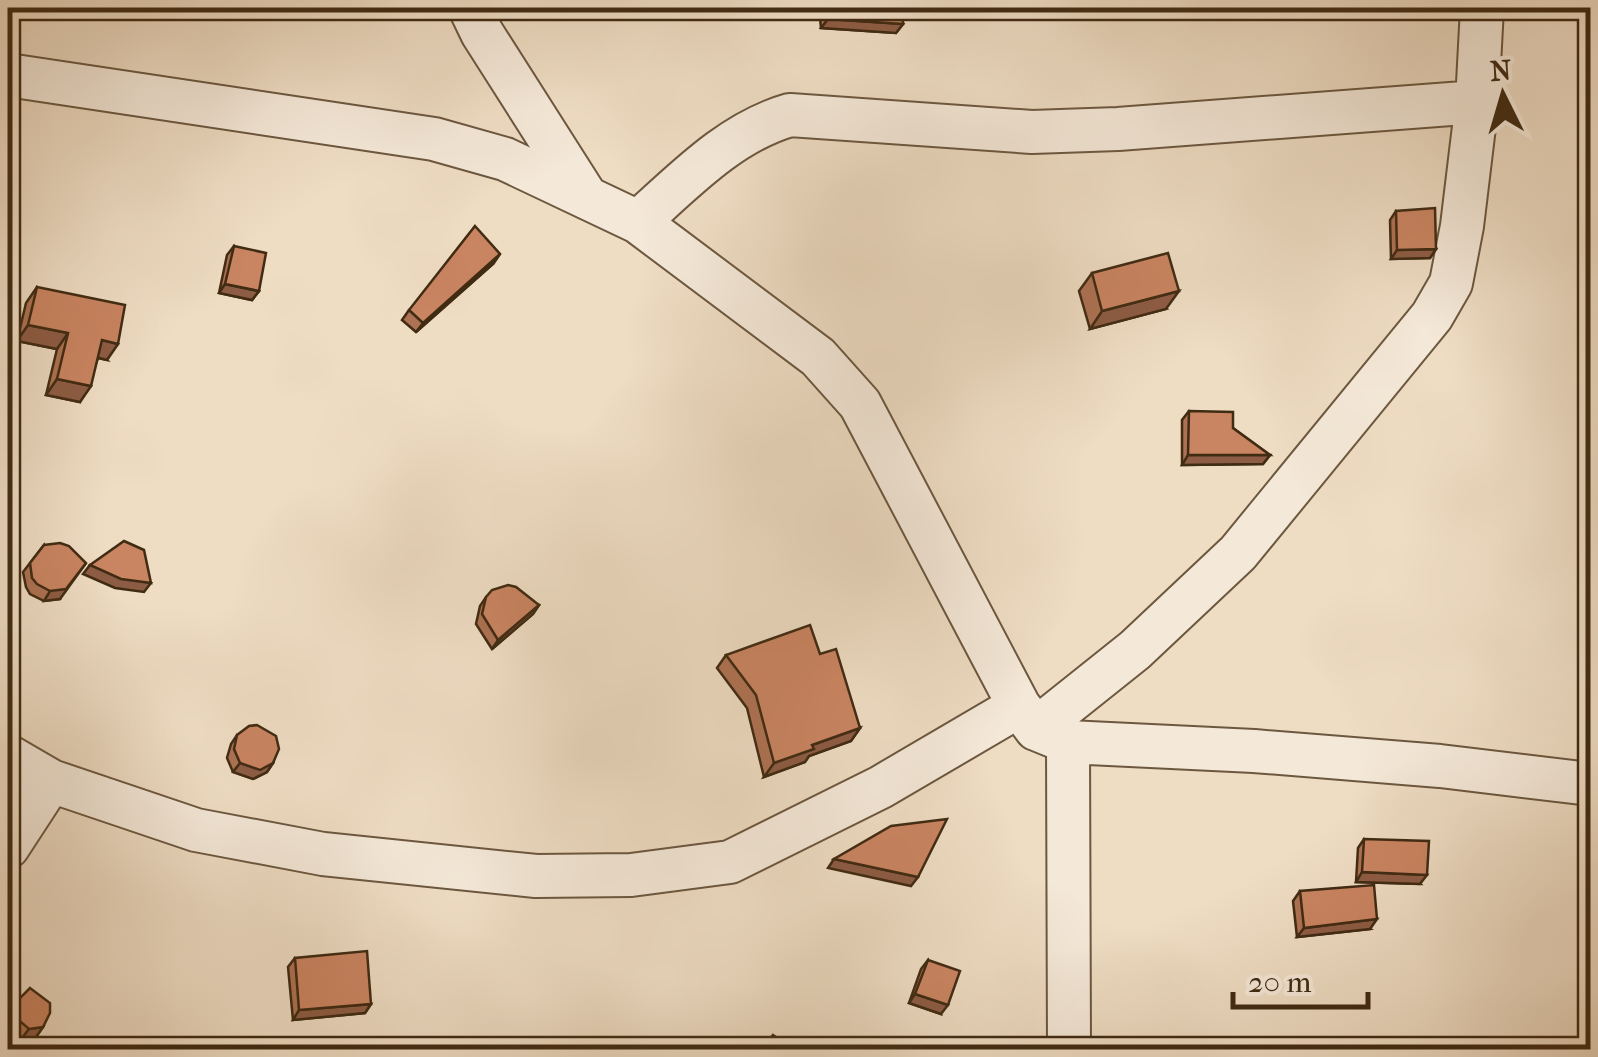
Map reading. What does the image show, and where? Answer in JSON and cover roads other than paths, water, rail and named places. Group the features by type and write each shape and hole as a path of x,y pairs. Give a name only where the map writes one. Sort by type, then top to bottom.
{"street":[{"path":"470,8 587,198"},
{"path":"8,756 51,781 196,830 324,854 536,876 631,875 730,862 881,787 1041,726 1135,650 1238,553 1432,316 1450,283 1462,226 1482,8"},
{"path":"8,76 434,139 505,160 638,222 818,357 860,404 1041,726 1069,1050"},
{"path":"638,222 705,162 765,122 790,115 1032,132 1476,102"},
{"path":"1041,726 1590,784"},
{"path":"8,847 51,781"}]}
